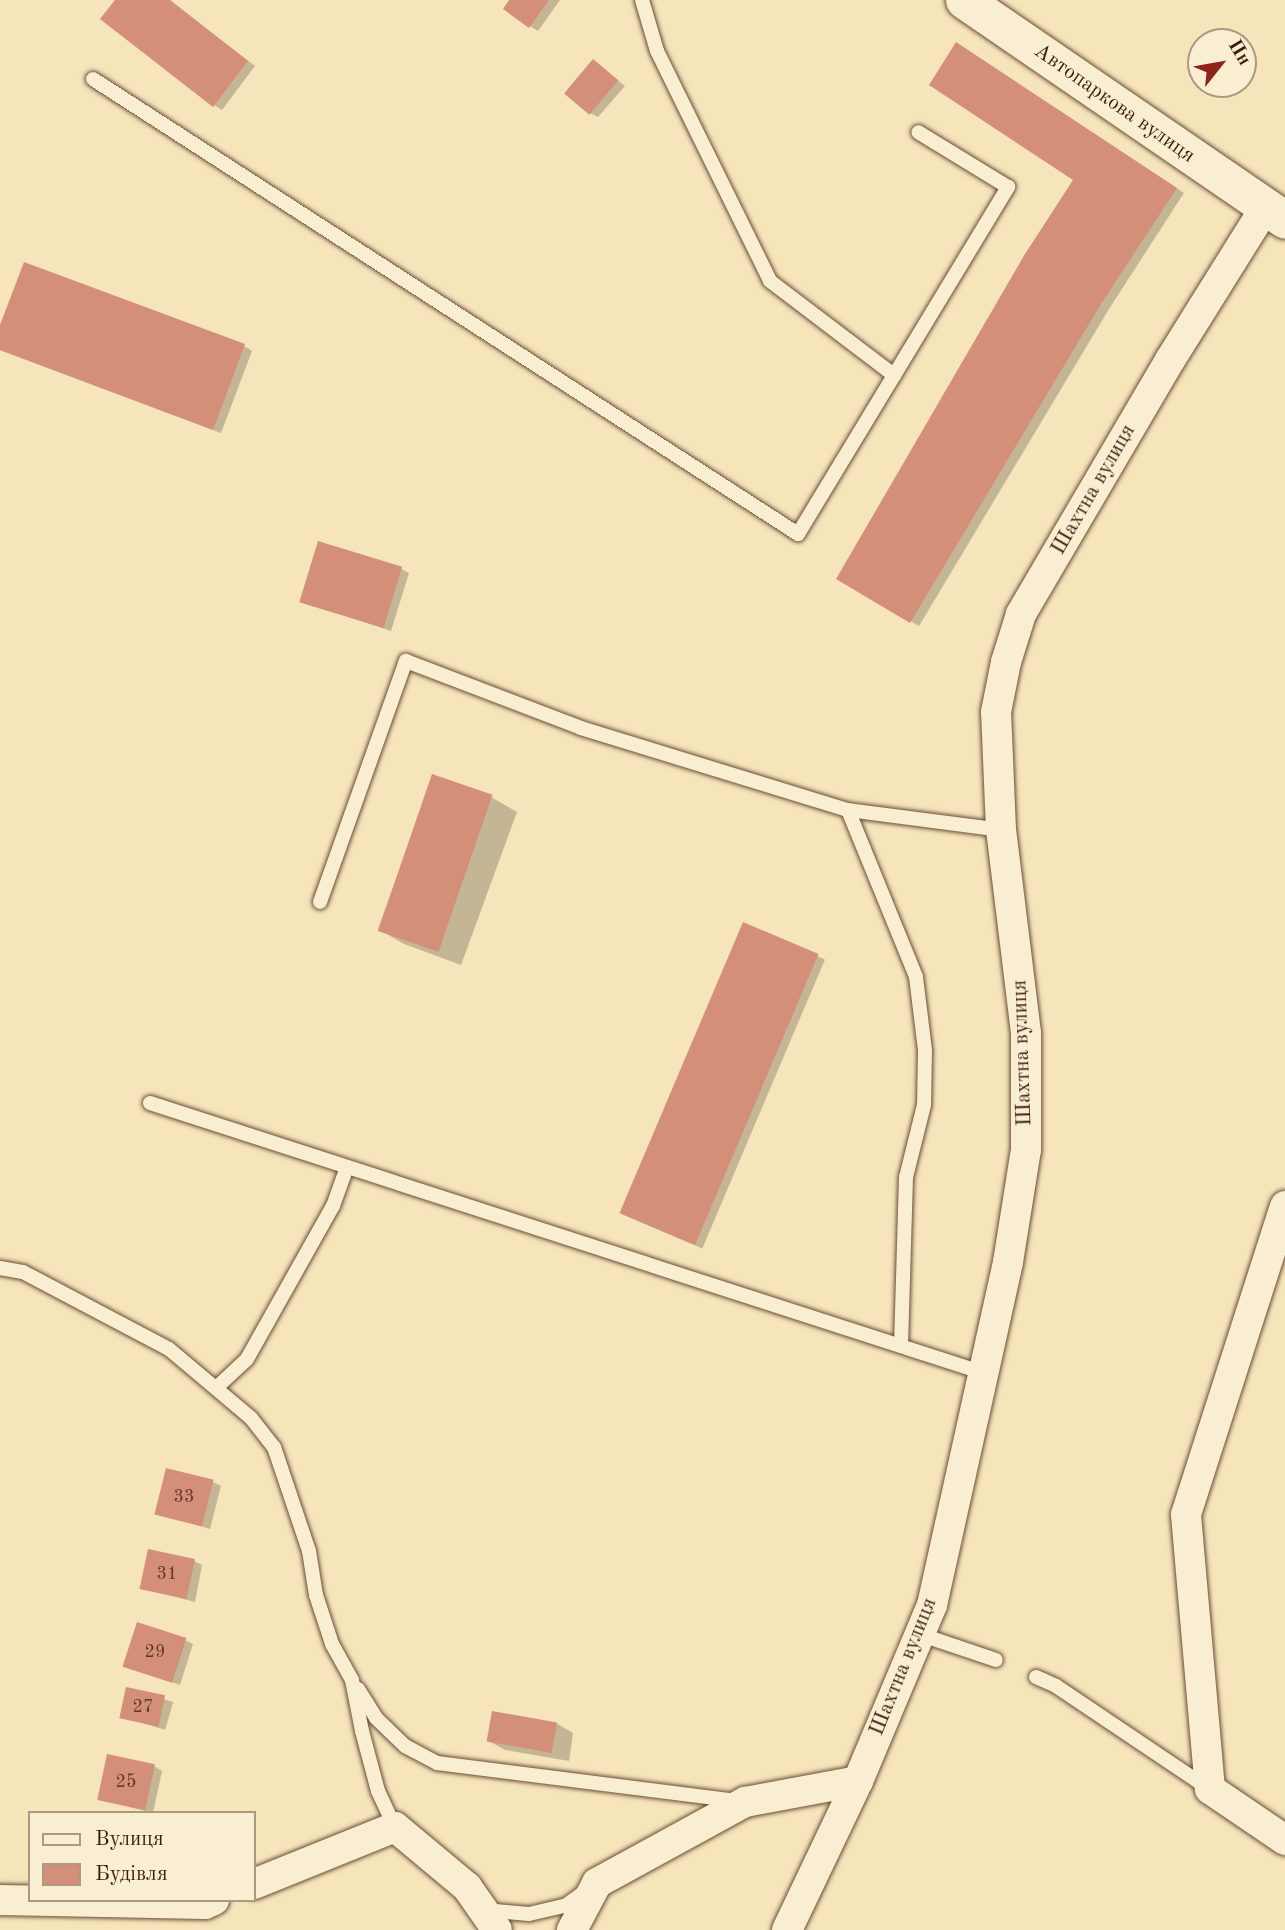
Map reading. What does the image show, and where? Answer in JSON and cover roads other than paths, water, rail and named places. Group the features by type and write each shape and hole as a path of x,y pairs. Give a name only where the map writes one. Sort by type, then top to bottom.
{"street":[{"name":"Автопаркова вулиця","path":"964,0 1275,214"},
{"name":"Шахтна вулиця","path":"787,1930 858,1781 932,1605 1008,1262 1026,1150 1027,1033 1001,830 996,712 1006,662 1021,614 1170,360 1275,214"},
{"path":"1285,1206 1186,1515 1210,1790 1285,1840"},
{"path":"572,1930 597,1883 745,1802 858,1781"},
{"path":"256,1883 395,1827 467,1887 490,1920"},
{"path":"0,1900 28,1901"},
{"path":"102,1902 210,1902"}],"lane":[{"path":"642,0 657,51 770,281 894,375"},
{"path":"93,79 798,534 1008,187 918,132"},
{"path":"320,902 406,661 581,728 848,810 1001,830"},
{"path":"848,810 916,977 925,1050 924,1105 906,1177 901,1346"},
{"path":"150,1103 984,1373"},
{"path":"216,1388 247,1359 327,1217 347,1167"},
{"path":"0,1268 23,1272 169,1349 251,1418 274,1447 309,1552 316,1595 332,1644 376,1718 405,1746 437,1763 745,1802"},
{"path":"919,1634 996,1660"},
{"path":"1036,1677 1056,1685 1210,1790"},
{"path":"352,1680 378,1791 395,1827"},
{"path":"490,1920 565,1906 597,1883"}]}
